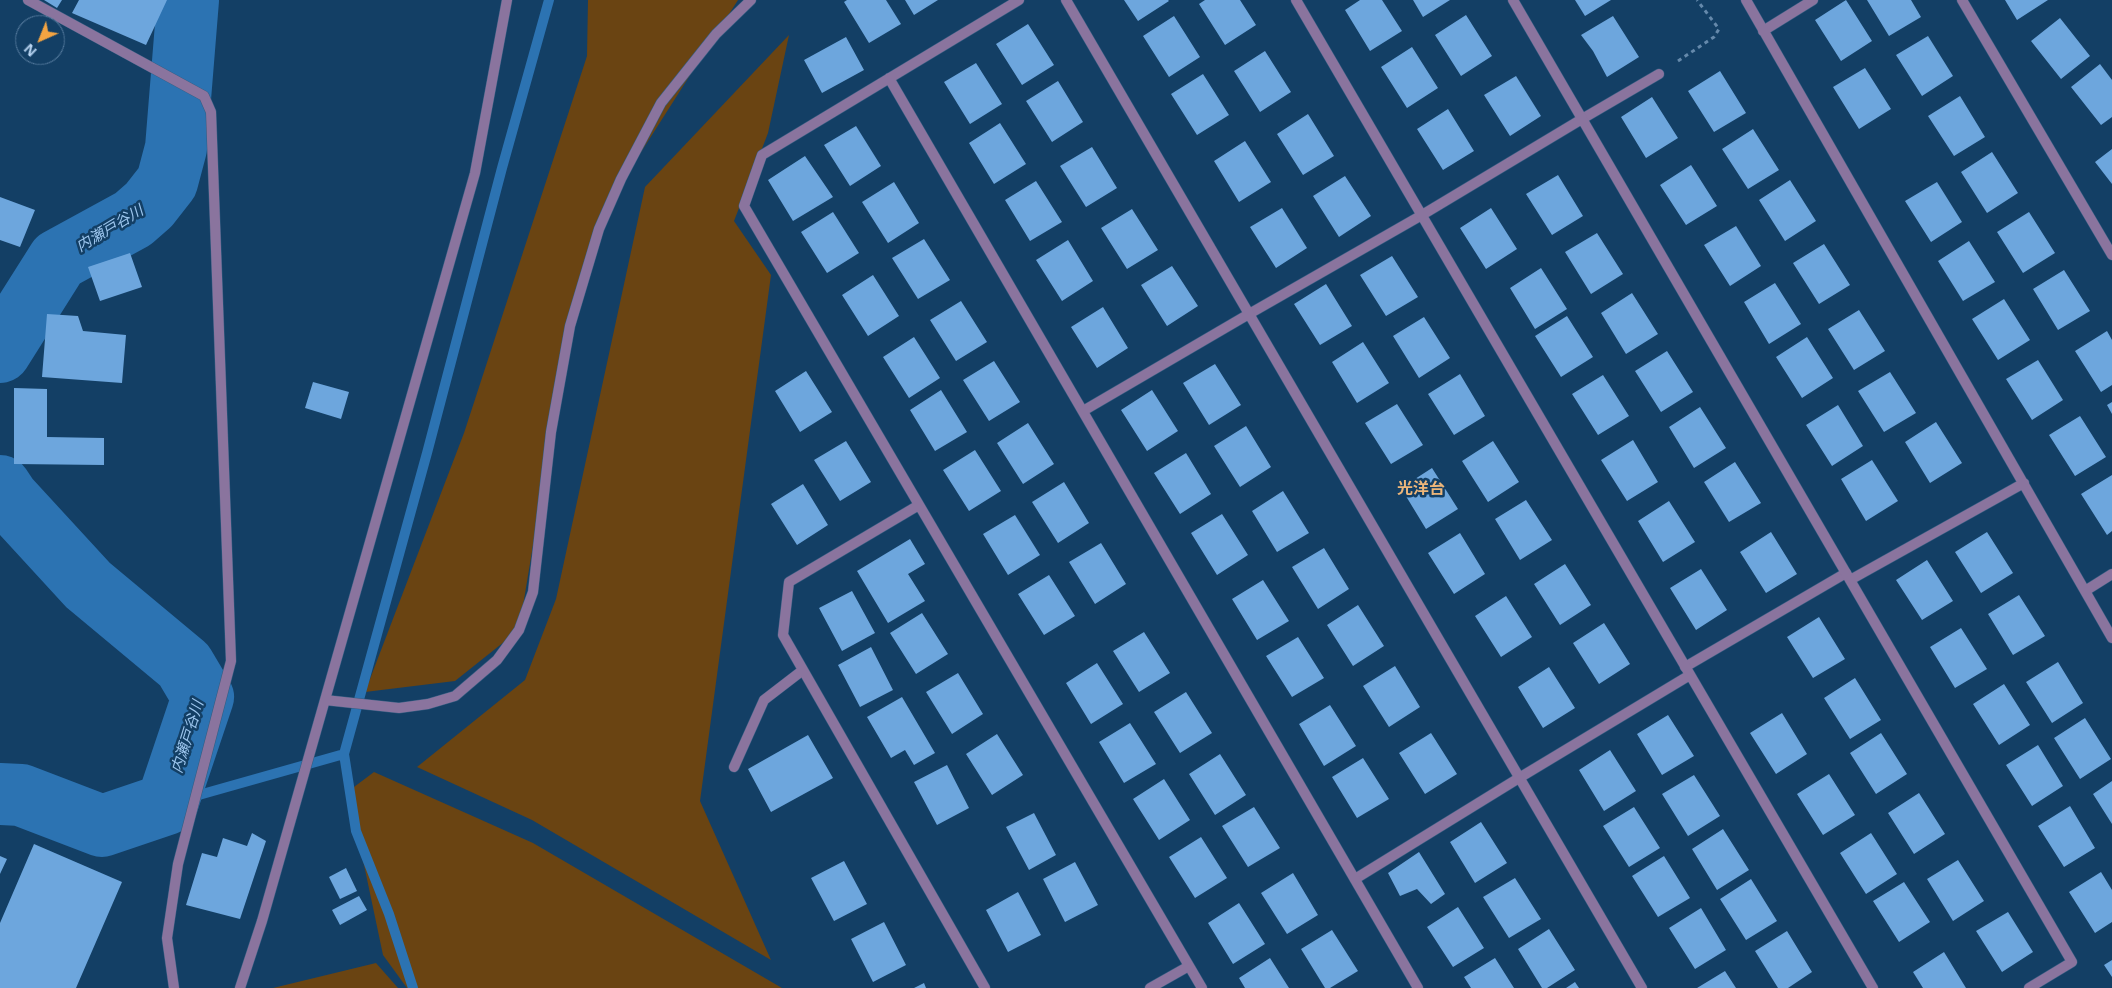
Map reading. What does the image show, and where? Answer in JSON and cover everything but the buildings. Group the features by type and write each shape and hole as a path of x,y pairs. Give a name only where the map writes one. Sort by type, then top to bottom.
{"street":[{"path":"28,0 195,90 204,96 210,112 231,661 178,864 167,938 174,988"},
{"path":"240,988 262,921 299,793 475,173 507,0"},
{"path":"325,700 408,706 428,704 455,696 497,660 519,630 533,592 551,432 570,326 599,229 621,179 661,103 716,34 751,0"},
{"path":"1019,0 762,155 744,206 1202,988"},
{"path":"1066,0 1642,988"},
{"path":"1296,0 1873,988"},
{"path":"1513,0 2072,962 2029,988"},
{"path":"1746,0 2112,638"},
{"path":"1763,31 1814,0"},
{"path":"1962,0 2112,255"},
{"path":"1082,411 1422,215 1659,74"},
{"path":"889,78 1418,988"},
{"path":"1355,879 1688,671 1848,576 2024,483"},
{"path":"919,506 789,582 783,635 985,988"},
{"path":"2085,591 2112,574"},
{"path":"734,767 764,700 803,670"},
{"path":"1150,988 1189,966"}],"path":[{"path":"1659,74 1714,37 1719,29 1697,0"}],"shaded area":[{"path":"588,0 738,0 615,193 563,364 519,630 455,681 365,692 464,433 587,56"},
{"path":"789,35 768,133 734,221 771,275 700,801 771,960 532,820 417,767 525,680 556,599 645,187"},
{"path":"374,772 533,843 782,988 407,988 383,955 363,860 346,793"},
{"path":"376,963 398,988 273,988"}],"waterway":[{"name":"内瀬戸谷川","path":"0,352 58,260 133,219 149,205 167,182 176,148 188,0"},
{"path":"344,754 549,0"},
{"name":"内瀬戸谷川","path":"0,486 8,498 88,585 184,665 203,697 167,804 102,826 21,795 0,794"},
{"path":"167,804 344,754 356,831 389,914 413,988"}],"district":[{"name":"光洋台","path":"1421,489"}]}
